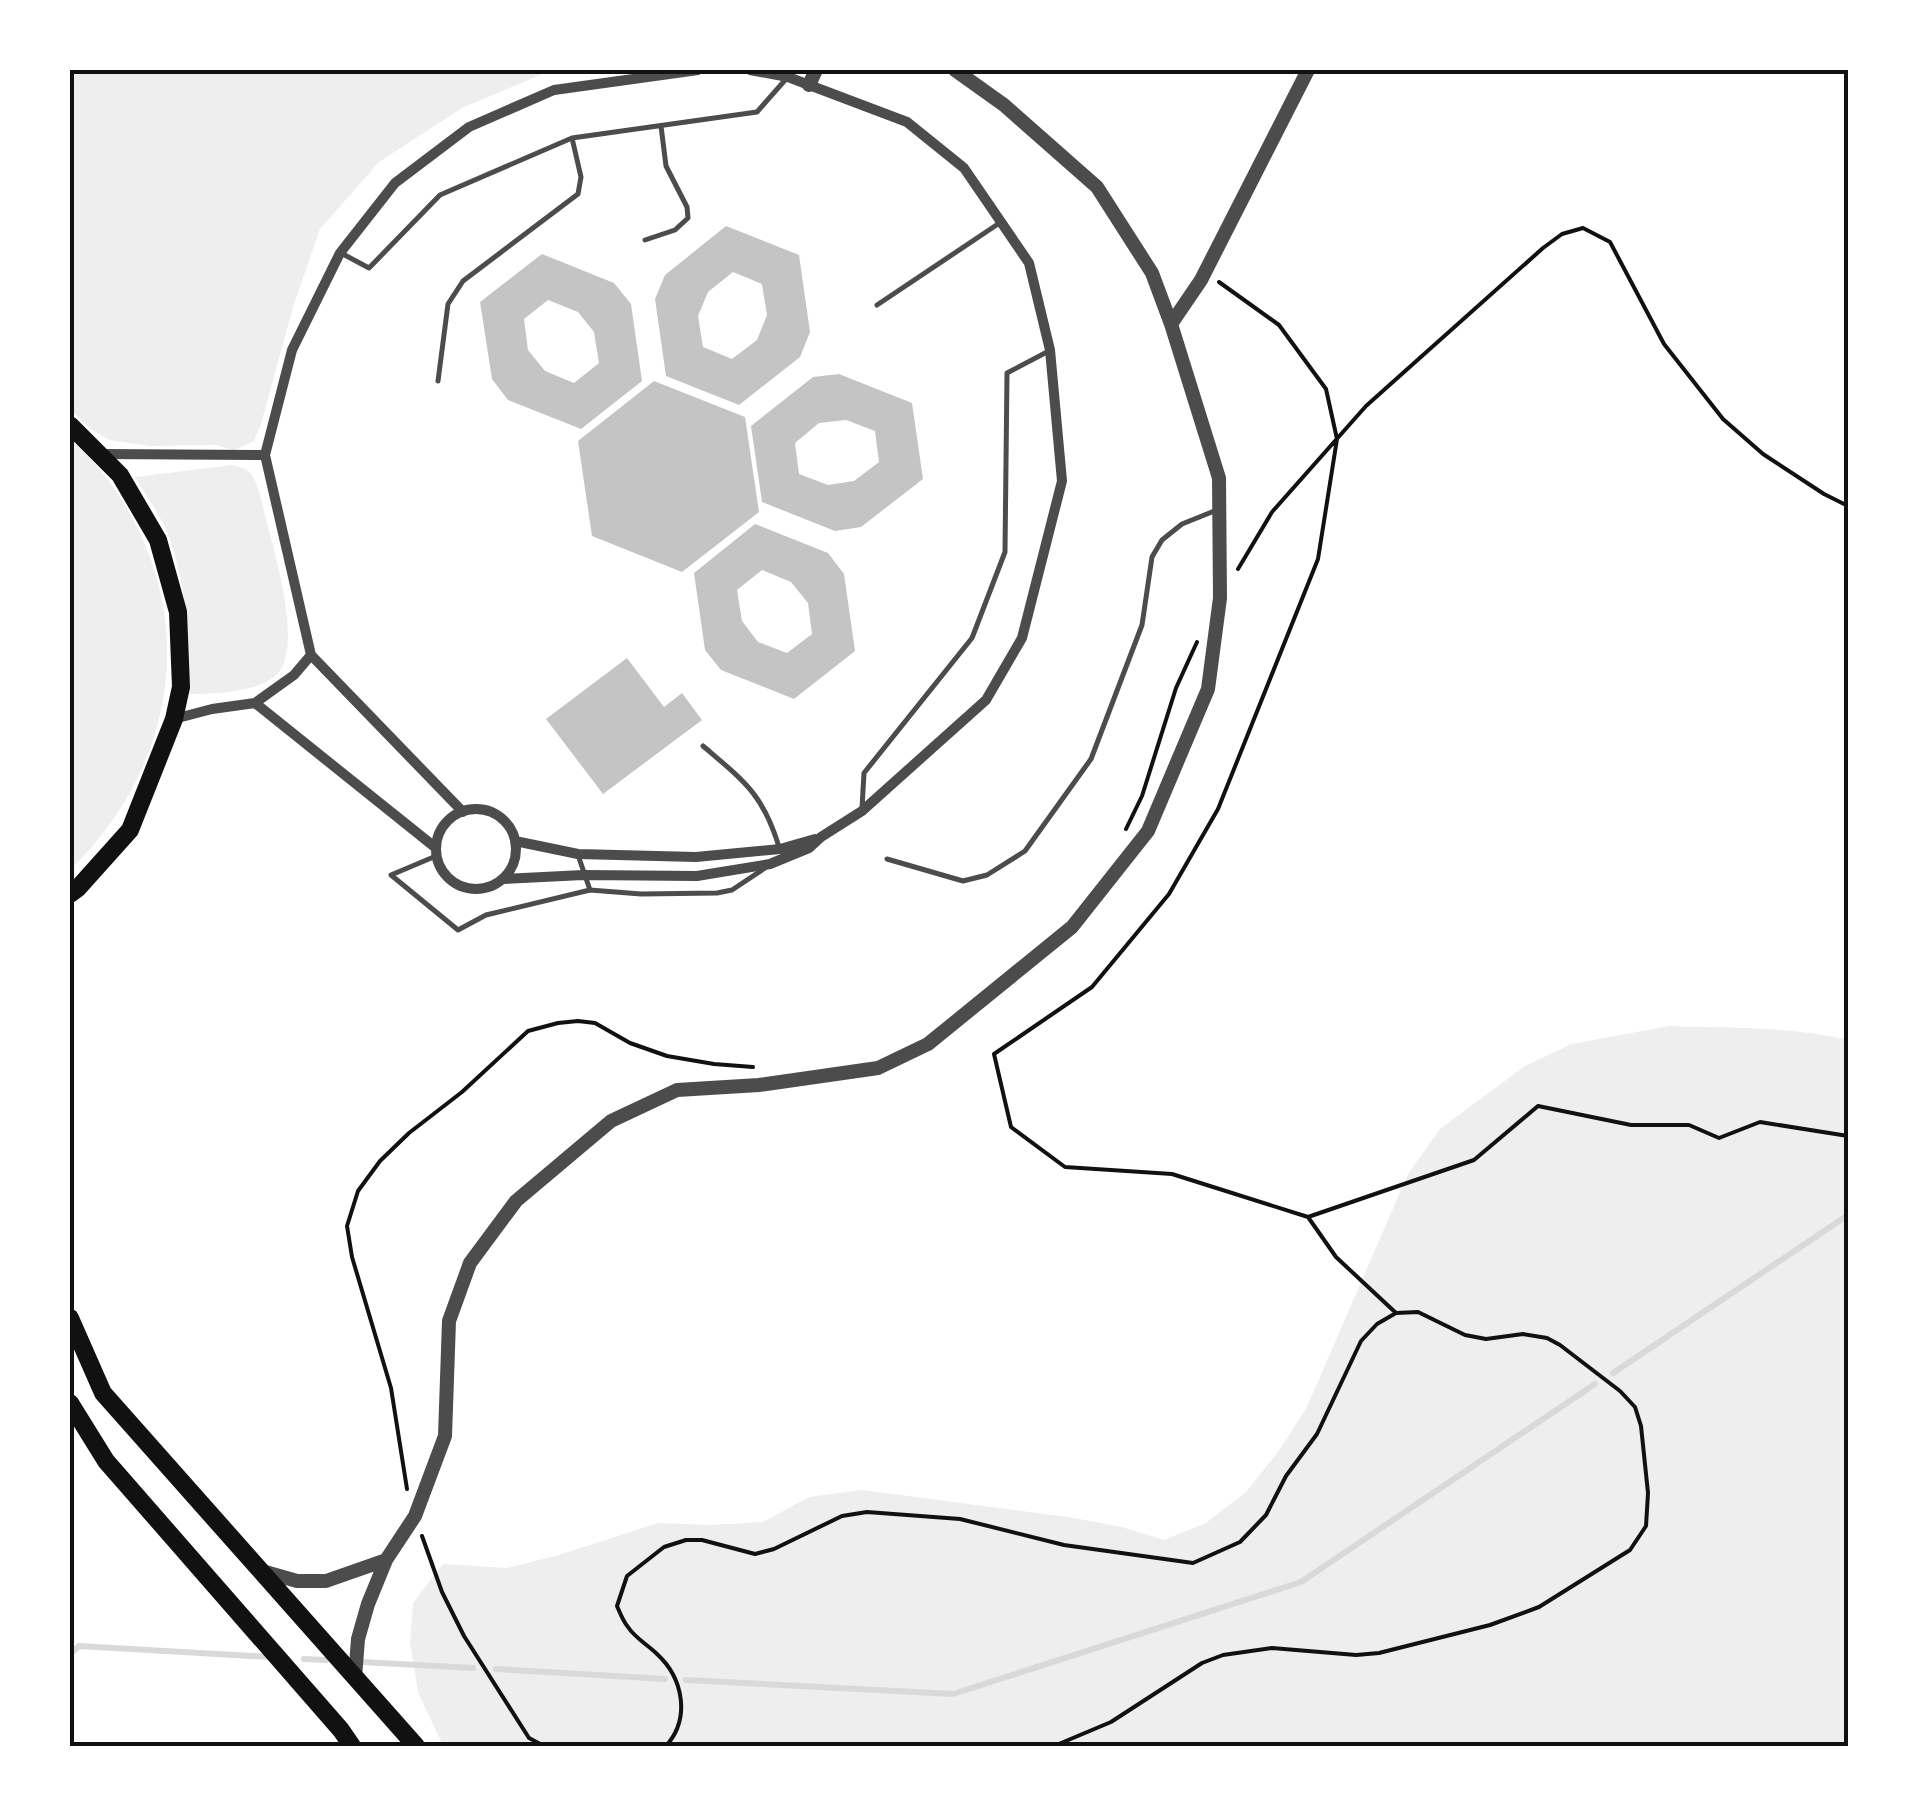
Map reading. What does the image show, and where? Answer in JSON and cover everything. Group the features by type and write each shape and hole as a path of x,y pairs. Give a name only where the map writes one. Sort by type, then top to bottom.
{"main road":[{"path":"70,425 120,474 158,540 178,612 181,687 174,719 130,830 74,891 70,910"},
{"path":"70,1318 103,1394 416,1746"},
{"path":"70,1403 106,1461 352,1746"}],"street":[{"path":"463,812 312,655 264,455 292,350 340,253 394,183 469,127 554,90 698,70"},
{"path":"503,879 697,876 770,864 809,848 862,810 986,700 1022,638 1062,481 1050,350 1029,263 964,168 907,122 788,77 750,70"},
{"path":"810,85 816,70"},
{"path":"356,1678 358,1639 368,1604 386,1560 415,1516 446,1436 449,1321 470,1262 516,1201 611,1121 678,1090 758,1085 878,1068 928,1044 1083,914 1148,831 1208,689 1220,598 1218,478 1152,273 1098,188 1004,105 954,70"},
{"path":"1171,324 1206,272 1308,70"},
{"path":"99,454 264,455"},
{"path":"174,719 255,703 294,676 312,655"},
{"path":"255,703 436,852"},
{"path":"476,809 502,818 515,841 512,868 491,887 477,889 450,880 441,870 436,852 438,836 452,817 476,809"},
{"path":"515,841 578,854 696,856 780,849 821,838"},
{"path":"260,1571 297,1581 326,1581 386,1560"}],"lane":[{"path":"340,253 368,268 440,195 572,138 757,112 788,77"},
{"path":"645,240 674,230 688,218 687,206 666,166 660,125"},
{"path":"438,380 448,304 462,282 578,194 581,177 572,138"},
{"path":"877,306 1001,222"},
{"path":"862,810 864,773 972,638 1005,552 1007,373 1050,350"},
{"path":"887,860 962,881 987,875 1025,852 1091,759 1142,624 1152,556 1162,540 1182,524 1219,510"},
{"path":"436,852 391,875 458,930 486,915 590,890 640,894 732,890 770,864 780,849 772,824 748,784 703,746"},
{"path":"578,854 590,890"}],"path":[{"path":"1206,272 1279,325 1326,389 1336,439 1318,559 1218,808 1168,894 1092,988 994,1054 1011,1128 1064,1167 1172,1174 1308,1217 1474,1160 1538,1106 1631,1126 1690,1126 1719,1138 1760,1122 1848,1136"},
{"path":"1308,1217 1336,1257 1396,1313"},
{"path":"666,1746 679,1721 682,1698 674,1674 629,1629 616,1606 627,1576 664,1547 702,1540 754,1554 774,1549 842,1516 867,1512 960,1520 1064,1546 1193,1562 1240,1542 1266,1514 1286,1476 1317,1434 1360,1341 1376,1324 1396,1313 1418,1312 1464,1335 1486,1339 1523,1334 1547,1338 1620,1391 1635,1408 1641,1426 1648,1492 1646,1526 1630,1550 1538,1607 1490,1626 1379,1653 1272,1648 1223,1654 1202,1663 1111,1722 1054,1746"}],"shaded area":[{"path":"70,70 552,70 462,108 379,162 320,229 293,307 261,424 254,441 234,450 216,445 150,446 109,440 89,428 70,409"},
{"path":"70,439 109,482 139,531 156,576 165,622 167,667 161,712 148,755 128,796 102,835 70,870"},
{"path":"232,465 250,473 260,496 284,595 286,655 281,669 264,683 238,690 187,694 187,632 179,571 164,525 135,477"},
{"path":"1669,1026 1782,1030 1848,1040 1848,1746 443,1746 418,1692 410,1642 413,1603 443,1564 507,1568 658,1523 763,1522 809,1497 862,1490 1068,1517 1164,1540 1206,1523 1246,1492 1306,1409 1408,1174 1440,1129 1525,1066 1572,1044"}],"building":[{"path":"726,226 799,255 810,332 800,357 739,405 666,376 655,299 665,275","holes":["733,272 762,284 767,315 757,340 732,359 703,347 698,316 708,292"]},
{"path":"542,254 614,283 631,304 642,381 581,429 508,400 492,379 480,302","holes":["548,300 578,312 594,332 599,363 574,383 545,371 528,350 524,319"]},
{"path":"839,374 912,403 923,479 861,527 835,531 762,502 751,426 813,377","holes":["846,420 875,431 879,462 854,481 828,485 799,474 795,443 819,423"]},
{"path":"654,381 745,417 759,512 682,572 592,536 578,441"},
{"path":"755,524 828,553 844,574 855,651 794,699 721,670 705,650 694,573","holes":["762,570 791,582 808,603 812,634 787,653 758,642 742,621 737,590"]},
{"path":"627,658 664,707 682,693 702,720 603,794 546,719"}],"waterway":[{"path":"1613,1373 1848,1215"},
{"path":"686,1680 953,1694 1301,1582 1595,1384"},
{"path":"70,1654 79,1646 271,1657"},
{"path":"304,1659 326,1660"},
{"path":"362,1662 473,1668"},
{"path":"496,1669 665,1679"}]}
